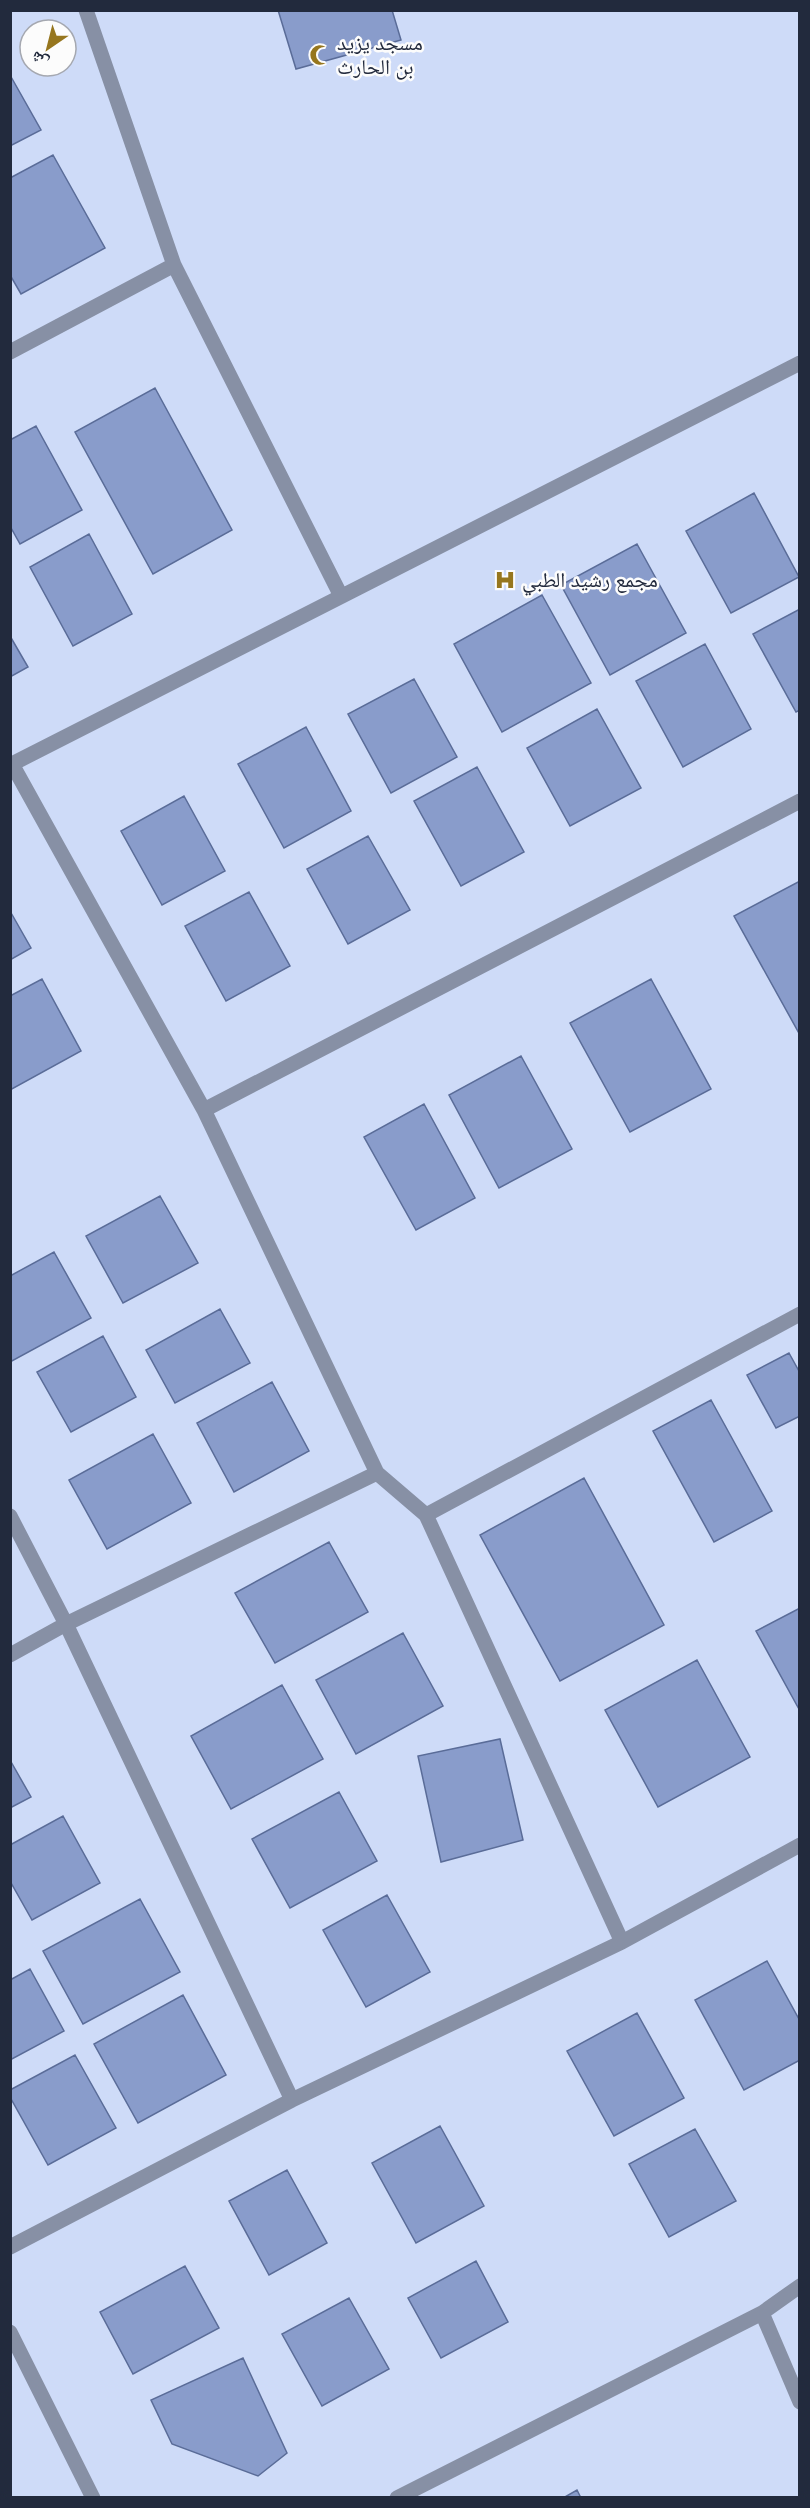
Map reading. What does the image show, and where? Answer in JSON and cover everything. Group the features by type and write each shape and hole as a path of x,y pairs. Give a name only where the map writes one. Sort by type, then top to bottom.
{"street":[{"path":"86,10 174,265 341,596"},
{"path":"10,352 174,265"},
{"path":"622,1942 426,1515 377,1473 204,1110 11,764 800,363"},
{"path":"204,1110 800,801"},
{"path":"426,1515 800,1314"},
{"path":"10,1654 66,1624 377,1473"},
{"path":"10,1516 66,1624 292,2100"},
{"path":"10,2247 292,2100 622,1942 799,1846"},
{"path":"397,2498 762,2313 800,2286"},
{"path":"762,2313 800,2402"},
{"path":"10,2332 93,2498"}],"building":[{"name":"مسجد يزيد بن الحارث","path":"278,10 392,10 401,40 296,69"},
{"path":"10,75 41,130 10,146"},
{"path":"53,155 105,248 21,294 10,275 10,178"},
{"path":"155,388 232,530 153,574 75,432"},
{"path":"36,426 82,510 20,544 10,526 10,440"},
{"path":"754,493 799,577 731,613 686,531"},
{"path":"89,534 132,614 73,646 30,567"},
{"path":"637,544 686,633 610,675 561,585"},
{"path":"542,595 591,683 502,732 454,644"},
{"path":"800,609 800,710 796,712 753,634"},
{"path":"10,636 28,667 10,677"},
{"path":"705,644 751,729 683,767 636,681"},
{"path":"414,679 457,757 391,793 348,714"},
{"path":"597,709 641,788 570,826 527,748"},
{"path":"306,727 351,811 284,848 238,764"},
{"path":"477,767 524,852 461,886 414,801"},
{"path":"184,796 225,871 162,905 121,831"},
{"path":"368,836 410,910 348,944 307,869"},
{"path":"800,881 800,1035 734,916"},
{"path":"249,892 290,966 226,1001 185,926"},
{"path":"10,911 31,948 10,960"},
{"path":"42,979 81,1051 10,1090 10,996"},
{"path":"651,979 711,1089 630,1132 570,1023"},
{"path":"521,1056 572,1149 499,1188 449,1095"},
{"path":"424,1104 475,1198 416,1230 364,1137"},
{"path":"160,1196 198,1263 123,1303 86,1236"},
{"path":"54,1252 91,1318 10,1362 10,1276"},
{"path":"220,1309 250,1363 175,1403 146,1350"},
{"path":"103,1336 136,1397 71,1432 37,1372"},
{"path":"789,1353 800,1373 800,1416 776,1428 747,1375"},
{"path":"272,1382 309,1451 234,1492 197,1423"},
{"path":"711,1400 772,1511 714,1542 653,1431"},
{"path":"153,1434 191,1503 107,1549 69,1480"},
{"path":"584,1478 664,1625 560,1681 480,1535"},
{"path":"329,1542 368,1612 275,1663 235,1593"},
{"path":"800,1608 800,1711 756,1631"},
{"path":"403,1633 443,1706 356,1754 316,1680"},
{"path":"697,1660 750,1757 658,1807 605,1710"},
{"path":"282,1685 323,1759 231,1809 191,1736"},
{"path":"500,1739 523,1840 441,1862 418,1756"},
{"path":"10,1760 31,1797 10,1808"},
{"path":"339,1792 377,1861 290,1908 252,1839"},
{"path":"63,1816 100,1883 32,1920 10,1881 10,1845"},
{"path":"387,1895 430,1972 366,2007 323,1930"},
{"path":"140,1899 180,1972 83,2024 43,1951"},
{"path":"767,1961 800,2021 800,2060 744,2090 695,2000"},
{"path":"30,1969 64,2031 10,2060 10,1980"},
{"path":"183,1995 226,2075 138,2123 94,2044"},
{"path":"637,2013 684,2098 614,2136 567,2051"},
{"path":"75,2055 116,2128 48,2165 10,2097 10,2090"},
{"path":"440,2126 484,2206 416,2243 372,2163"},
{"path":"695,2129 736,2201 669,2237 629,2164"},
{"path":"287,2170 327,2243 269,2275 229,2201"},
{"path":"476,2261 508,2322 441,2358 408,2298"},
{"path":"185,2266 219,2328 133,2374 100,2312"},
{"path":"349,2298 389,2369 322,2406 282,2334"},
{"path":"243,2358 287,2453 258,2476 172,2444 151,2400"},
{"path":"577,2490 581,2498 563,2498"}],"place":[{"name":"مسجد يزيد بن الحارث","path":"320,55"},
{"name":"مجمع رشيد الطبي","path":"505,580"}]}
